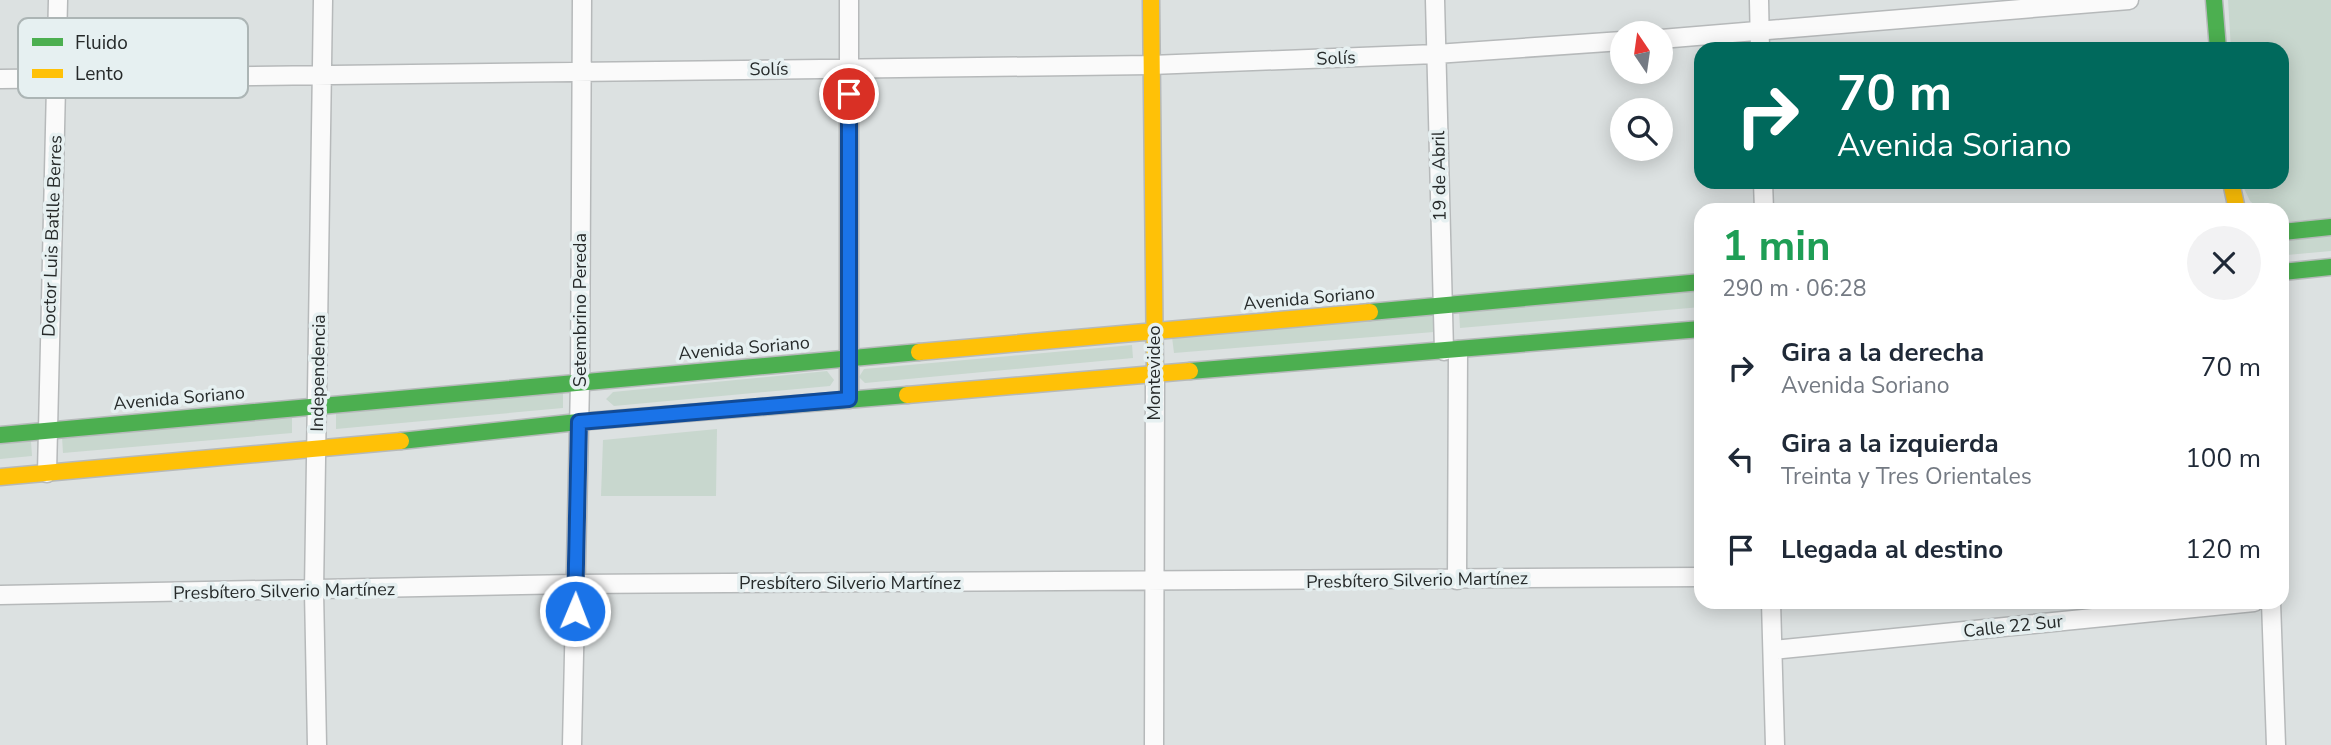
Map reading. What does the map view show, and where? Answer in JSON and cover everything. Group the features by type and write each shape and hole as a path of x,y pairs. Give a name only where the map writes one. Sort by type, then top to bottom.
{"street":[{"name":"Doctor Luis Batlle Berres","path":"58,0 58,18"},
{"name":"Independencia","path":"317,745 314,591 323,0"},
{"name":"Setembrino Pereda","path":"572,745 580,383 582,0"},
{"path":"849,0 849,399"},
{"name":"Montevideo","path":"1151,0 1155,373 1152,582 1154,745"},
{"name":"19 de Abril","path":"1435,0 1442,305 1451,351 1457,580"},
{"path":"1759,0 1760,40"},
{"path":"1673,39 1760,40 2129,0"},
{"path":"2214,0 2217,42"},
{"name":"Solís","path":"248,74 1151,65 1436,54 1610,42"},
{"name":"Solís","path":"0,79 18,79"},
{"name":"Doctor Luis Batlle Berres","path":"47,473 55,98"},
{"path":"2289,231 2331,227"},
{"path":"2289,271 2331,267"},
{"name":"Avenida Soriano","path":"0,435 1694,283"},
{"path":"0,477 317,450 579,422 1694,329"},
{"name":"Presbítero Silverio Martínez","path":"0,595 575,584 1694,577"},
{"path":"1771,609 1775,745"},
{"name":"Calle 22 Sur","path":"1773,650 2184,609"},
{"path":"2271,609 2276,745"}],"shaded area":[{"path":"2228,0 2331,0 2331,218 2289,221 2289,203 2250,201 2244,189 2289,189 2289,42 2231,42"},
{"path":"2331,236 2331,251 2289,255 2289,240"},
{"path":"1694,291 1694,308 1460,328 1459,311"},
{"path":"1433,315 1434,332 1174,353 1172,337"},
{"path":"1132,345 1133,358 865,383 859,377 864,369"},
{"path":"827,371 834,380 830,386 614,406 606,399 613,392"},
{"path":"563,392 563,408 336,429 336,413"},
{"path":"292,416 292,433 63,453 62,437"},
{"path":"717,429 716,496 601,496 603,440"},
{"path":"31,441 32,456 0,459 0,443"}],"traffic: fast":[{"path":"2214,0 2217,42"},
{"path":"2289,231 2331,227"},
{"path":"2289,271 2331,267"},
{"path":"1370,312 1694,283"},
{"path":"1190,371 1694,330"},
{"path":"0,435 919,352"},
{"path":"401,441 578,422 907,395"}],"traffic: slow":[{"path":"1151,0 1155,373"},
{"path":"2232,189 2236,203"},
{"path":"919,352 1370,312"},
{"path":"907,395 1190,371"},
{"path":"0,477 401,441"}],"route":[{"path":"575,611 579,422 849,399 849,94"}]}
